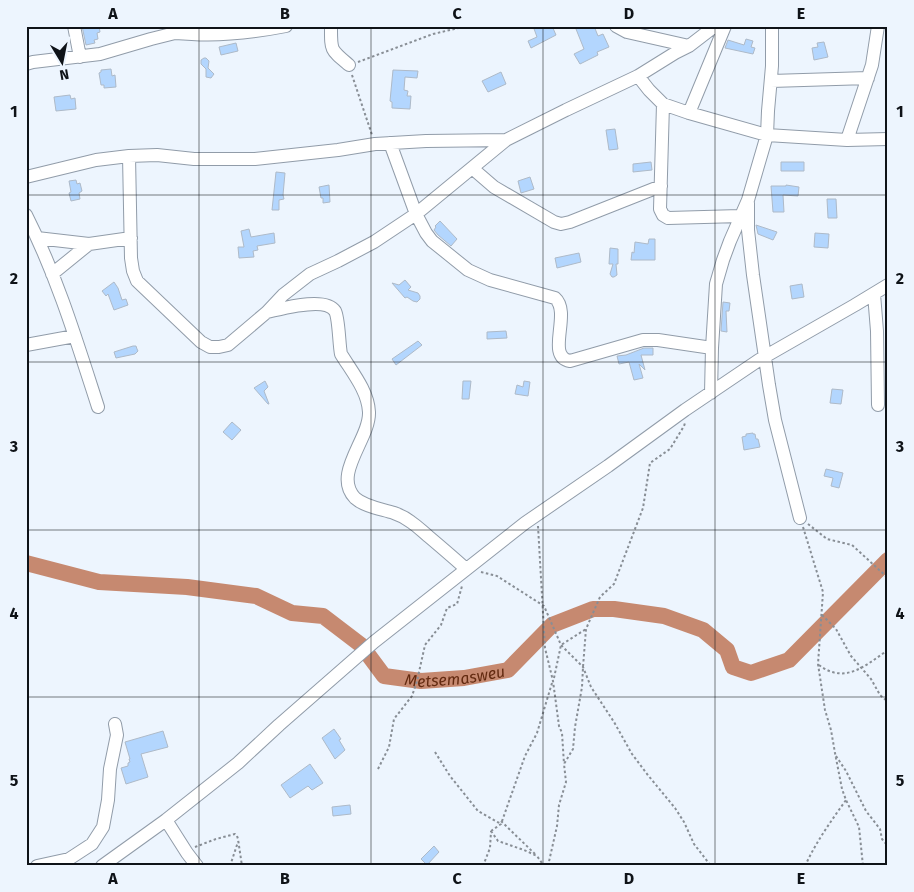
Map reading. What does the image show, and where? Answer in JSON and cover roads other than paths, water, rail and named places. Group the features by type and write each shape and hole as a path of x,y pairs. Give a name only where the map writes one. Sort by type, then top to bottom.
{"street":[{"path":"74,26 80,57"},
{"path":"26,64 100,54 151,39 193,30 208,35 286,26"},
{"path":"331,26 334,53 349,65"},
{"path":"616,26 627,32 689,46"},
{"path":"129,156 131,258 137,281 201,342 210,347 228,345 267,312 283,295 310,274 374,242 416,214 506,140 638,76 689,46 714,26"},
{"path":"689,113 724,26"},
{"path":"711,393 716,284 723,260 748,200 767,135 771,81 772,26"},
{"path":"847,140 872,65 878,26"},
{"path":"638,76 663,104 767,135 847,140 888,139"},
{"path":"771,81 868,78"},
{"path":"663,104 660,209 663,216 668,218 740,216"},
{"path":"26,177 96,160 129,156 255,160 375,144 506,140"},
{"path":"390,143 416,214 432,241 468,270 490,280 555,298 559,301 561,314 559,348 560,356 564,360 570,361 643,340 658,340 712,348"},
{"path":"472,168 494,187 554,222 561,224 661,186"},
{"path":"748,200 748,230 753,275 775,420 800,518"},
{"path":"26,215 52,274 98,407"},
{"path":"37,238 89,244 130,238"},
{"path":"52,274 89,244"},
{"path":"102,866 166,820 238,763 358,655 538,514 765,356 888,285"},
{"path":"874,294 878,405"},
{"path":"267,312 301,304 316,304 330,307 335,311 341,354 366,397 369,413 366,431 348,472 348,482 351,491 355,498 365,504 397,514 412,522 466,569"},
{"path":"26,345 75,336"},
{"path":"26,863 36,866 65,862 92,844 103,827 108,800 110,769 117,735 115,724"},
{"path":"166,820 197,866"}],"waterway":[{"name":"Metsemasweu","path":"26,563 99,582 187,587 256,596 292,613 323,616 361,645 384,676 421,681 464,678 508,670 552,625 593,609 614,609 664,616 703,630 727,650 733,667 751,673 789,660 888,560"}]}
